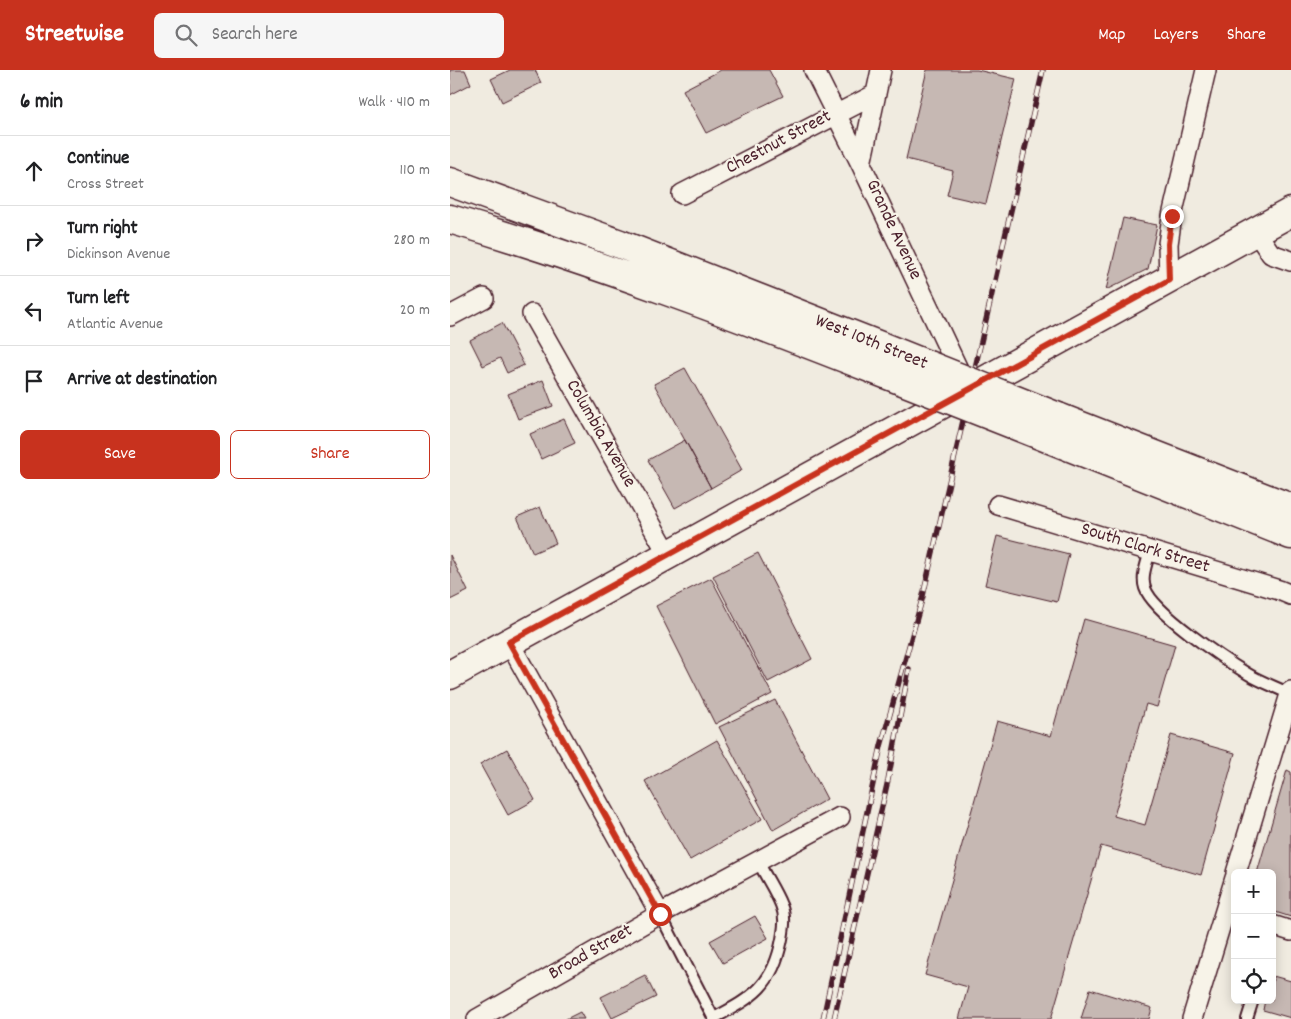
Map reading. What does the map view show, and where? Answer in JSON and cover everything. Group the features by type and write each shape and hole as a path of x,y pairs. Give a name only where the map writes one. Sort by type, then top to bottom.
{"main road":[{"name":"West 10th Street","path":"450,182 620,244 879,358 1054,428 1291,535"},
{"path":"450,674 968,392 1291,212"},
{"name":"West 10th Street","path":"450,219 590,262 729,312 879,358"},
{"name":"West 10th Street","path":"1054,428 1291,508"}],"street":[{"name":"Grande Avenue","path":"814,70 861,164 968,392"},
{"path":"861,164 881,70"},
{"path":"1169,280 1168,244 1172,216 1206,70"},
{"name":"Chestnut Street","path":"682,194 876,94"},
{"path":"1256,232 1271,254 1291,261"},
{"path":"450,316 484,298"},
{"name":"Columbia Avenue","path":"532,314 668,554"},
{"name":"South Clark Street","path":"998,505 1291,595"},
{"path":"509,642 660,914"},
{"path":"1237,869 1291,692"},
{"name":"Broad Street","path":"476,1019 660,914 840,817"},
{"path":"1192,1019 1230,912"}],"lane":[{"path":"1150,551 1144,580 1145,589 1152,602 1198,640 1249,674 1291,692"},
{"path":"660,914 714,1019 750,998 763,986 777,963 784,916 781,906 758,861"},
{"path":"1247,1019 1252,1004"}],"building":[{"path":"450,70 465,70 471,84 450,95"},
{"path":"510,70 535,70 541,83 502,102 491,79"},
{"path":"721,70 769,70 783,96 706,133 683,90"},
{"path":"927,70 977,70 1016,79 986,204 947,195 953,171 906,159"},
{"path":"1123,218 1157,225 1148,269 1106,290"},
{"path":"502,323 524,365 507,373 500,358 483,366 470,340"},
{"path":"685,368 742,470 711,488 654,384"},
{"path":"543,380 553,406 518,419 508,394"},
{"path":"564,419 575,443 541,459 530,434"},
{"path":"685,440 711,488 675,508 648,460"},
{"path":"540,507 556,543 533,553 517,517"},
{"path":"997,536 1069,554 1057,602 985,585"},
{"path":"758,553 812,659 768,682 713,576"},
{"path":"450,555 468,591 450,600"},
{"path":"711,578 772,694 715,724 656,606"},
{"path":"1084,619 1175,645 1157,707 1146,704 1114,816 1145,825 1171,735 1235,753 1201,875 1101,846 1051,1019 959,1019 968,987 925,975 997,721 1051,736"},
{"path":"775,700 827,799 773,830 719,727"},
{"path":"717,740 762,819 690,860 645,781"},
{"path":"507,749 535,800 508,815 480,764"},
{"path":"1287,770 1291,772 1291,917 1276,912 1276,869 1258,869"},
{"path":"755,916 768,938 723,963 710,941"},
{"path":"645,975 656,997 612,1018 601,997"},
{"path":"1276,977 1291,981 1291,1018 1263,1010 1264,1004 1276,1004"},
{"path":"1090,989 1152,1008 1149,1019 1081,1019"},
{"path":"580,1012 584,1019 566,1019"}],"railway":[{"path":"823,1019 881,746 923,596 1043,70"},
{"path":"834,1019 888,780 909,669"}],"route":[{"path":"660,914 509,642 968,392 1169,280 1168,244 1172,216"}]}
